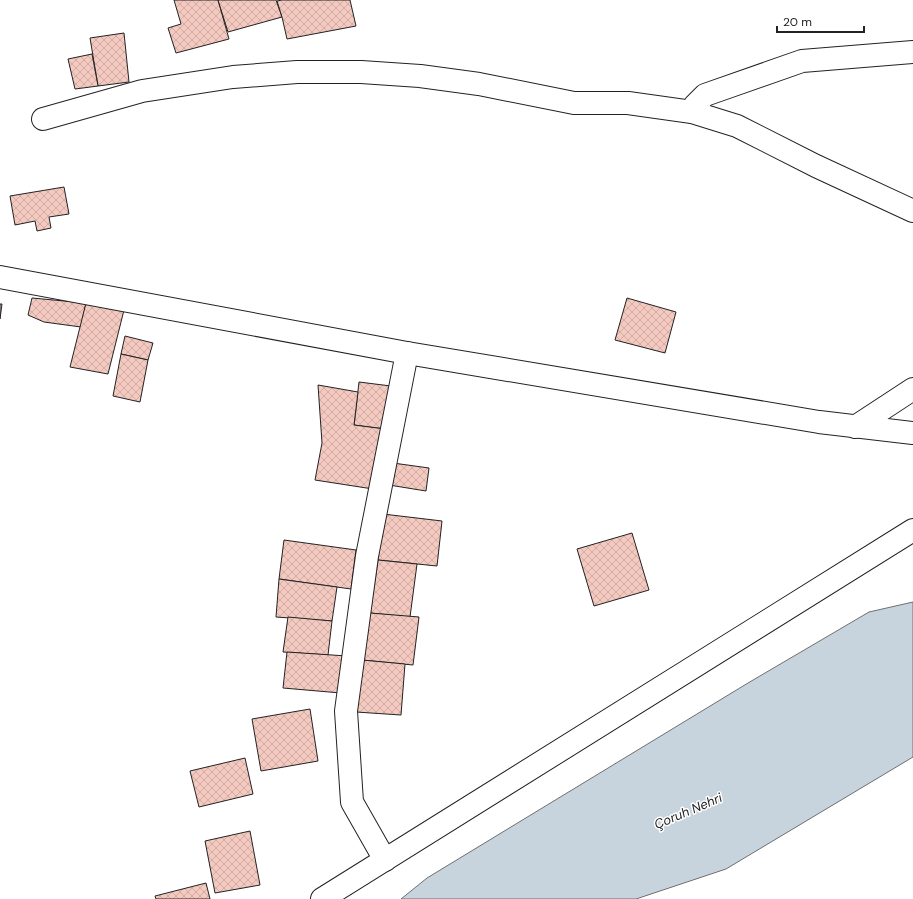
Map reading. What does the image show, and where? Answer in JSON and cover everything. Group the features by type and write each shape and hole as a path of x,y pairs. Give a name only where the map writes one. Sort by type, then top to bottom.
{"street":[{"path":"692,112 695,105 705,95 727,86 802,61 913,52"},
{"path":"43,119 142,91 233,77 305,72 360,72 420,76 478,84 574,102 628,103 692,112 737,126 816,166 913,210"},
{"path":"0,277 407,353 819,422 913,433"},
{"path":"385,860 352,802 346,711 367,556 407,353"},
{"path":"855,426 913,389"},
{"path":"322,899 913,530"}],"water":[{"name":"Çoruh Nehri","path":"913,602 913,757 726,869 636,899 401,899 427,878 748,683 869,612"}],"building":[{"path":"174,0 218,0 229,39 176,53 168,28 181,24"},
{"path":"218,0 276,0 282,17 228,32"},
{"path":"350,0 356,26 287,39 277,1"},
{"path":"124,33 129,82 98,86 90,38"},
{"path":"92,54 98,86 75,89 68,59"},
{"path":"64,187 69,214 49,217 51,228 37,231 35,221 15,225 10,196"},
{"path":"32,298 86,303 81,327 44,322 28,315"},
{"path":"627,298 676,312 665,353 615,340"},
{"path":"86,303 124,310 108,374 70,367"},
{"path":"0,304 2,304 0,319"},
{"path":"125,336 153,343 148,360 121,354"},
{"path":"121,354 148,360 140,402 113,396"},
{"path":"359,382 391,386 385,429 354,425"},
{"path":"318,385 358,392 354,425 385,429 373,489 315,480 322,443"},
{"path":"393,463 429,468 426,491 389,485"},
{"path":"383,514 442,521 437,566 378,560"},
{"path":"632,533 649,590 594,606 577,549"},
{"path":"284,540 356,550 351,589 279,579"},
{"path":"378,560 417,564 410,617 370,613"},
{"path":"279,579 337,587 332,621 276,617"},
{"path":"370,613 419,617 413,665 362,660"},
{"path":"288,617 332,621 328,655 283,652"},
{"path":"287,652 347,656 341,693 283,688"},
{"path":"362,660 405,664 401,715 356,712"},
{"path":"310,709 318,761 261,771 252,719"},
{"path":"245,758 253,794 199,807 190,771"},
{"path":"250,831 260,885 215,893 205,841"},
{"path":"206,883 210,899 156,899 155,896"}]}
